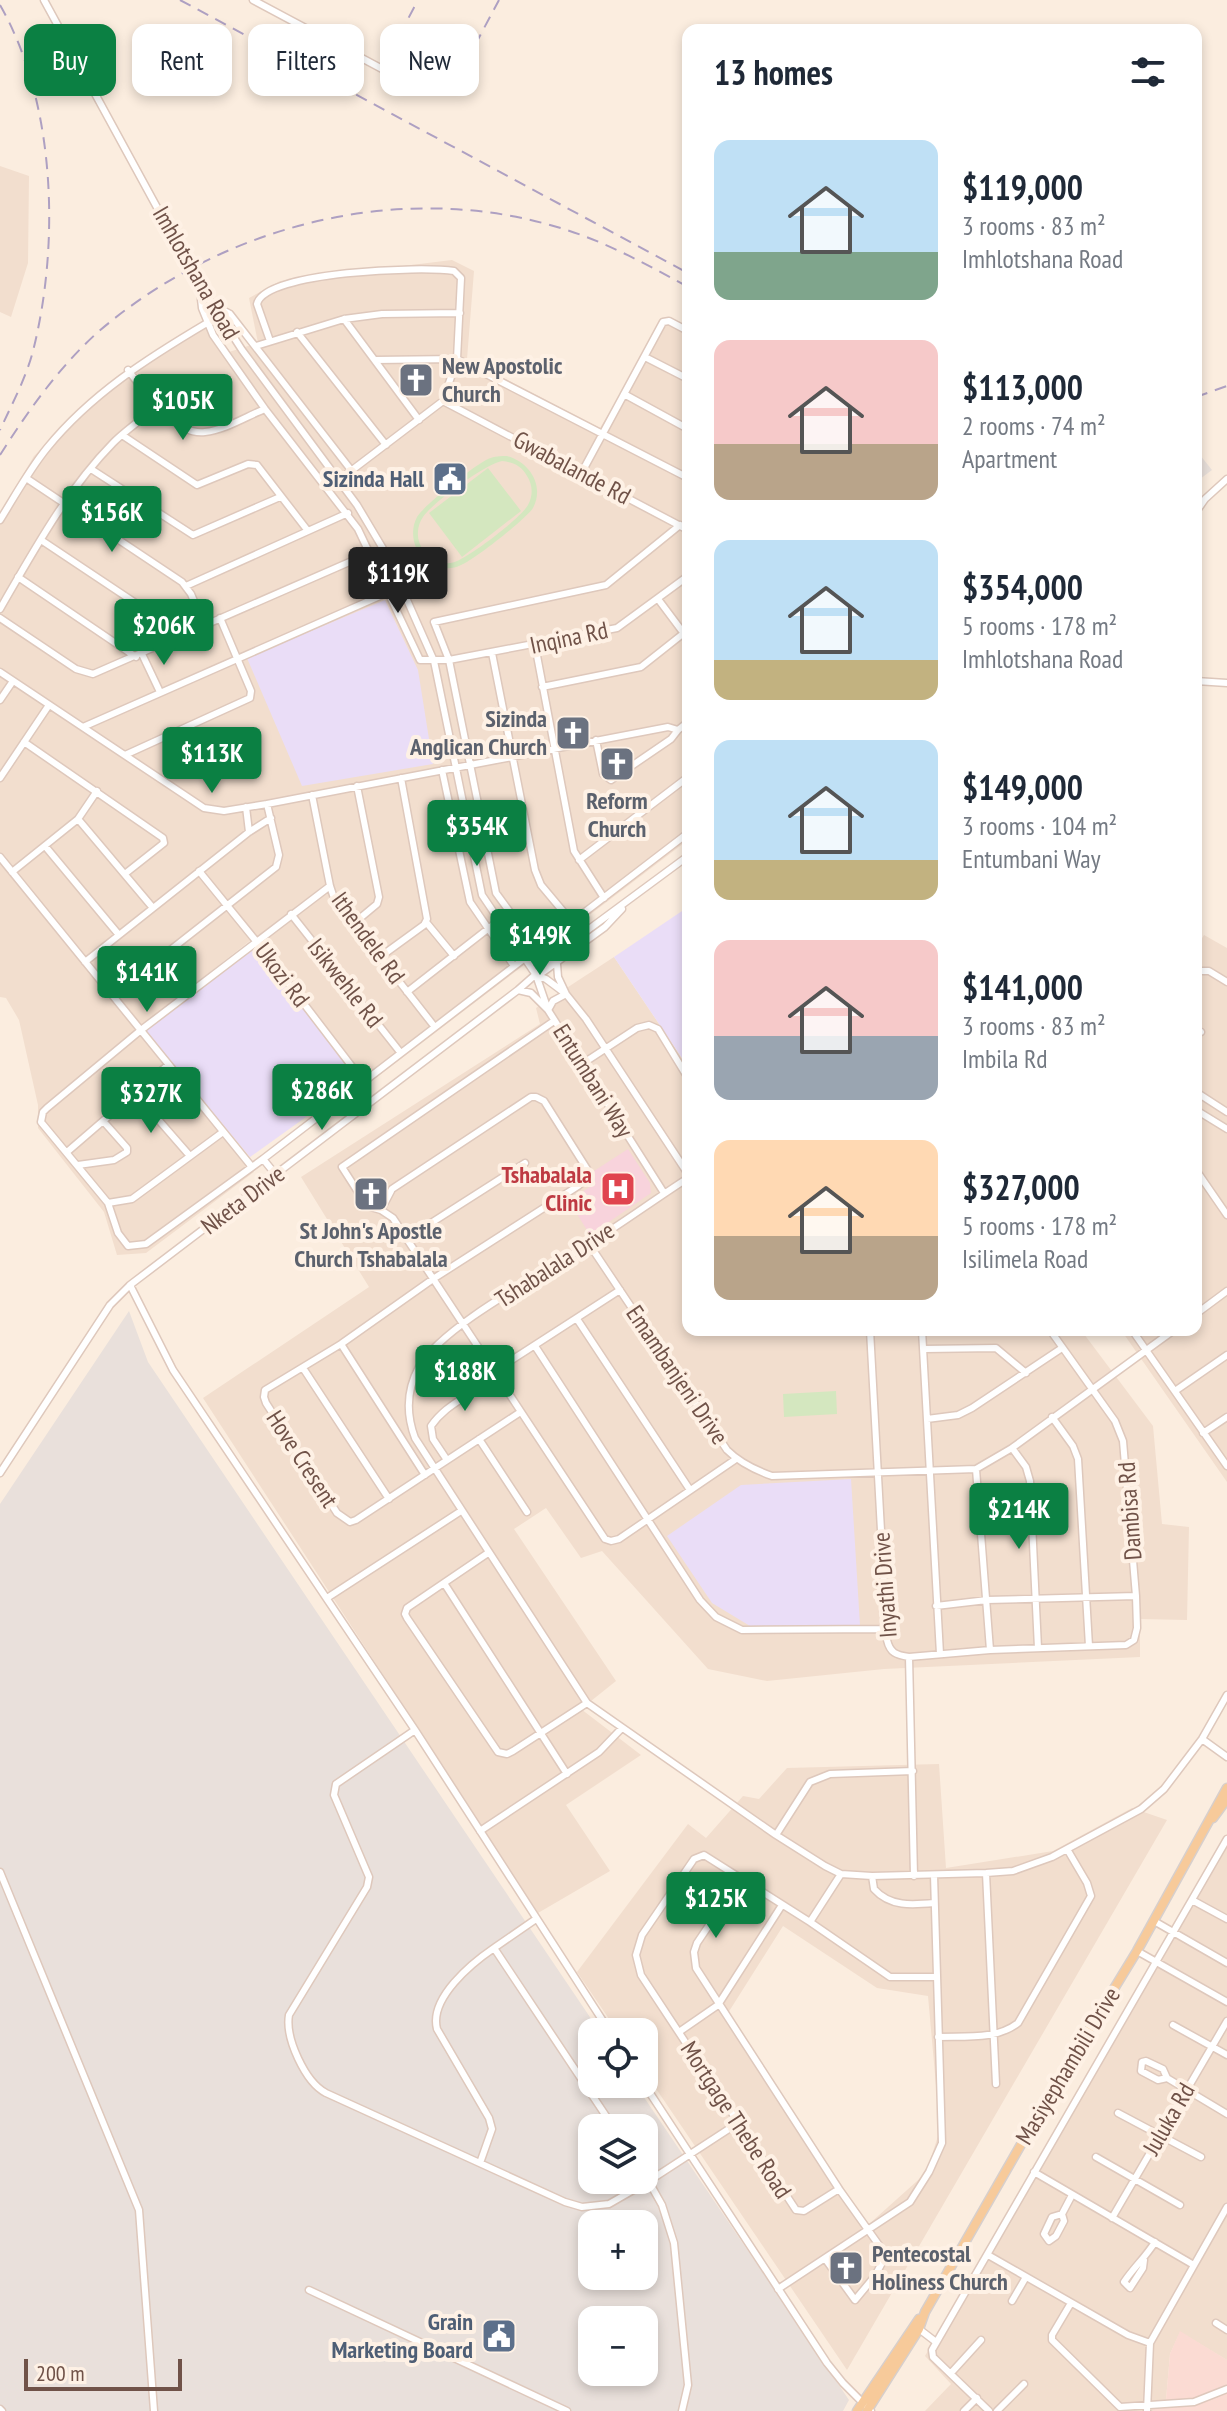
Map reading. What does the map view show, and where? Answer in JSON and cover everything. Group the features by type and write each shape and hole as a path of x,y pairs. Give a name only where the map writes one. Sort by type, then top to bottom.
{"main road":[{"name":"Masiyephambili Drive","path":"865,2409 919,2329 925,2312 1054,2087 1137,1951 1227,1788"},
{"name":"Masiyephambili Drive","path":"1211,1820 1227,1799"},
{"name":"Masiyephambili Drive","path":"865,2409 911,2328 925,2312"}],"street":[{"name":"Imhlotshana Road","path":"44,0 211,304 339,480 388,557 434,661 480,888 498,921 536,975"},
{"path":"253,0 380,68"},
{"path":"270,341 257,304 261,296 272,290 314,278 355,272 420,268 457,273 461,278 457,359 443,401 339,480"},
{"path":"200,286 207,323 265,409 348,513 389,592 417,658 423,662 434,661"},
{"path":"211,304 226,310 351,470"},
{"path":"256,346 344,319 382,314 460,313"},
{"path":"344,319 419,420"},
{"path":"582,472 665,321 682,328"},
{"path":"0,520 56,438 128,370 207,323"},
{"path":"297,332 386,445"},
{"path":"645,357 682,376"},
{"path":"375,360 457,359 682,475"},
{"path":"128,370 156,408 201,432 212,431 265,409"},
{"path":"624,394 682,426"},
{"name":"Gwabalande Rd","path":"443,401 680,525"},
{"path":"0,609 41,540 91,469 122,435 156,408"},
{"path":"122,435 197,485 248,464 257,465 308,531"},
{"path":"91,469 193,535 280,497"},
{"path":"26,478 186,586 204,625"},
{"path":"1202,503 1227,479"},
{"path":"186,586 348,513"},
{"path":"537,949 496,893 449,660 434,622 606,585 680,525"},
{"path":"41,540 152,614 169,641"},
{"path":"0,618 88,674 99,673 370,553"},
{"path":"18,577 139,656 160,692"},
{"name":"Inqina Rd","path":"434,661 492,653 617,628 682,581"},
{"path":"83,727 389,592"},
{"path":"658,599 682,631"},
{"path":"125,755 250,698 251,691 220,618"},
{"path":"542,687 641,667 682,639"},
{"path":"535,645 574,851 604,898"},
{"path":"492,653 538,878 572,922"},
{"path":"0,672 204,808 213,811 267,804 668,727 678,730"},
{"path":"0,700 13,681"},
{"path":"1202,681 1227,683"},
{"path":"0,778 49,705"},
{"path":"596,740 603,774 611,780 671,739 682,727"},
{"path":"24,742 164,841 126,873"},
{"path":"442,770 468,898 514,966"},
{"path":"380,957 426,922 428,916 401,778"},
{"path":"579,860 682,782"},
{"path":"353,924 377,904 379,897 357,786"},
{"path":"12,872 78,819 97,791"},
{"name":"Ithendele Rd","path":"312,795 330,886 339,905 434,1026"},
{"path":"113,995 276,867 279,855 267,804"},
{"path":"246,807 249,832"},
{"path":"85,962 271,818"},
{"path":"78,819 153,908"},
{"path":"330,886 141,1030 43,1112 41,1122 108,1203 118,1233 128,1246 146,1244 263,1159 682,838"},
{"path":"45,846 119,935"},
{"path":"0,857 252,1167"},
{"name":"Nketa Drive","path":"0,1473 110,1305 130,1285 518,990 682,861"},
{"name":"Ukozi Rd","path":"199,871 363,1081"},
{"name":"Isikwehle Rd","path":"291,914 400,1052"},
{"path":"407,992 498,921"},
{"path":"426,922 454,956"},
{"path":"518,990 531,993 548,1010 553,1001 566,994 555,961 524,959"},
{"path":"1202,971 1209,971 1227,982"},
{"name":"Entumbani Way","path":"536,975 566,994 606,1048 682,1167"},
{"name":"Entumbani Way","path":"536,975 554,1021 664,1193"},
{"path":"554,1021 342,1167 367,1206 393,1218 605,1539 615,1541 736,1459"},
{"path":"582,1064 637,1028 654,1026 682,1069"},
{"path":"67,1152 168,1065"},
{"path":"136,1094 190,1156"},
{"path":"1202,1096 1227,1112"},
{"name":"Hove Cresent","path":"381,1210 392,1189 531,1097 544,1101 587,1169 584,1181 433,1279 341,1344 265,1390 264,1400 337,1513 350,1522 519,1413"},
{"path":"1202,1114 1227,1129"},
{"path":"78,1165 114,1160 127,1152 127,1148 104,1122"},
{"path":"108,1203 132,1199 223,1132"},
{"path":"263,1159 276,1175"},
{"path":"406,1239 525,1163"},
{"path":"1202,1179 1227,1215"},
{"name":"Tshabalala Drive","path":"682,1180 589,1244 462,1324 420,1365 410,1388 409,1415 412,1428 434,1469 587,1703 776,1835 841,1874"},
{"name":"Emambanjeni Drive","path":"589,1244 719,1440 736,1459 772,1476 976,1469 1012,1448 1166,1336"},
{"path":"130,1285 173,1370 415,1730 601,2018"},
{"path":"447,1460 433,1439 431,1426 441,1410 487,1381 493,1372 620,1290"},
{"path":"1202,1310 1227,1291"},
{"path":"577,1319 690,1490"},
{"name":"Inyathi Drive","path":"870,1336 885,1629 889,1649 895,1654 909,1657 914,1876"},
{"path":"923,1336 940,1654"},
{"name":"Dambisa Rd","path":"1054,1336 1115,1421 1123,1441 1137,1628 1132,1642 1089,1646"},
{"path":"1136,1336 1227,1466"},
{"path":"341,1344 425,1475"},
{"path":"535,1346 707,1609 732,1627 742,1630 885,1629"},
{"path":"924,1349 996,1348 1026,1373"},
{"path":"927,1419 958,1415 972,1408 1062,1348"},
{"path":"1175,1391 1227,1355"},
{"path":"303,1368 389,1499"},
{"path":"909,1657 1089,1646 1078,1459 1073,1446 1052,1417"},
{"path":"1203,1433 1227,1417"},
{"path":"479,1439 527,1512"},
{"path":"1012,1448 1026,1467 1030,1481 1038,1648"},
{"path":"976,1469 990,1650"},
{"path":"327,1598 461,1511"},
{"path":"488,1553 407,1608 407,1618 498,1752 507,1754 587,1703"},
{"path":"444,1583 567,1774"},
{"path":"936,1606 987,1600 1136,1596"},
{"path":"810,1922 841,1874 914,1876 1024,1868 1126,1818 1171,1783 1202,1739 1227,1695"},
{"path":"480,1831 567,1774 605,1746 621,1729"},
{"path":"415,1730 336,1784 334,1795 368,1871 369,1882 289,2015 289,2038 312,2083 319,2089 565,2202 582,2207 609,2204 626,2194"},
{"path":"1202,1739 1227,1757"},
{"path":"776,1835 810,1782 817,1778 830,1774 913,1771"},
{"path":"989,2411 931,2354 1227,1839"},
{"path":"938,2037 993,2035 1018,2023 1091,1896 1067,1849"},
{"name":"Mortgage Thebe Road","path":"839,2189 804,2211 796,2210 641,1975 636,1955 638,1944 696,1856 704,1855 890,1977 936,1977"},
{"path":"0,1872 139,2210 154,2411"},
{"path":"986,1873 996,2084"},
{"path":"778,2289 910,2202 942,2143 934,1875"},
{"path":"872,1876 874,1889 890,1902 934,1903"},
{"path":"741,1878 702,1934 694,1952 696,1968 839,2189 886,2255 858,2299 852,2299 826,2260"},
{"path":"1192,1900 1226,1916"},
{"path":"679,2032 718,2005 782,1905"},
{"path":"480,2163 492,2129 489,2118 437,2029 436,2019 449,1990 465,1970 536,1919"},
{"path":"1154,1921 1227,1963"},
{"path":"494,1948 605,2114"},
{"path":"1137,1951 1227,2002"},
{"name":"Juluka Rd","path":"1112,2218 1227,2021"},
{"path":"1173,2025 1227,2055"},
{"path":"1167,2078 1227,2114"},
{"path":"653,2098 835,2374 865,2409"},
{"path":"1118,2113 1201,2157"},
{"path":"658,2175 738,2123"},
{"path":"1096,2157 1180,2205"},
{"path":"1034,2172 1192,2264"},
{"path":"655,2194 674,2243 688,2385 682,2411"},
{"path":"1062,2214 1072,2195"},
{"path":"1146,2409 1150,2343 1227,2207"},
{"path":"1144,2260 1155,2242"},
{"path":"988,2255 1128,2335 1150,2343"},
{"path":"1012,2301 1026,2277"},
{"path":"309,2290 567,2411"},
{"path":"1071,2303 1052,2340 1120,2407 1146,2409 1194,2402 1227,2389"},
{"path":"1216,2323 1227,2330"},
{"path":"919,2329 936,2342"},
{"path":"951,2373 981,2340"},
{"path":"997,2411 1024,2384"},
{"path":"964,2411 977,2398"}],"shaded area":[{"path":"0,166 29,176 28,263 11,317 0,312"},
{"path":"452,260 474,271 467,359 600,428 665,319 682,327 682,845 368,1084 256,936 136,1030 254,1172 146,1253 117,1255 104,1212 38,1128 38,1105 19,1020 6,998 0,997 0,513 34,456 116,377 211,322 229,352 258,343 249,298 280,281"},
{"path":"1202,458 1212,470 1202,478"},
{"path":"385,600 418,670 433,764 302,786 247,658"},
{"path":"682,911 682,1058 614,957"},
{"path":"1204,935 1227,948 1227,1482 1125,1336 1202,1336"},
{"path":"257,947 359,1079 250,1157 145,1031"},
{"path":"614,957 682,1058 682,1336 1086,1336 1153,1426 1162,1524 1189,1527 1187,1620 1140,1619 1140,1657 884,1669 767,1681 708,1669 602,1551 581,1558 546,1508 514,1529 616,1681 581,1709 641,1755 566,1805 610,1871 538,1913 203,1398 369,1287 301,1177 540,1024 536,1008"},
{"name":"Tshabalala Clinic","path":"628,1149 650,1183 651,1193 590,1235 569,1201 591,1186 594,1171"},
{"path":"129,1311 148,1362 591,2018 578,2018 578,2098 644,2098 655,2114 578,2114 578,2194 658,2194 658,2118 849,2400 843,2411 0,2411 0,1504"},
{"path":"851,1479 860,1625 750,1626 712,1603 667,1536 741,1485"},
{"path":"939,1764 946,1868 1053,1851 1132,1808 1167,1820 847,2370 658,2092 658,2018 608,2018 577,1972 688,1824 706,1838 743,1796 759,1799 787,1768","holes":["783,1926 877,1988 928,1996 940,2130 926,2173 868,2225 728,2013"]},
{"path":"1227,1835 1227,2360 1180,2332 1170,2354 1166,2400 1152,2401 1153,2411 925,2411 951,2384 925,2356"},
{"path":"1180,2331 1227,2360 1227,2411 1153,2411 1152,2401 1166,2400 1170,2354"}],"green space":[{"path":"507,456 522,463 533,476 537,491 533,508 511,530 468,562 449,568 430,564 419,553 414,539 417,517 472,469 488,459","holes":["502,461 520,467 525,473 532,490 528,505 515,519 468,555 451,563 443,563 429,556 418,538 423,517 473,476"]},
{"path":"488,468 521,511 462,557 429,513"},
{"path":"836,1391 837,1414 784,1417 783,1394"}],"railway":[{"path":"180,0 682,270"},
{"path":"405,24 418,0"},
{"path":"479,38 499,0"},
{"path":"0,5 19,44 33,85 48,175 49,220 42,309 33,351 0,430"},
{"path":"0,455 33,406 70,360 98,332 146,295 198,265 253,240 311,223 371,212 431,208 491,213 550,225 586,237 682,284"},
{"path":"1202,395 1227,386"}],"place":[{"name":"New Apostolic Church","path":"416,380"},
{"name":"Sizinda Hall","path":"450,479"},
{"name":"Sizinda Anglican Church","path":"573,733"},
{"name":"Reform Church","path":"617,764"},
{"name":"Tshabalala Clinic","path":"618,1189"},
{"name":"St John's Apostle Church Tshabalala","path":"371,1194"},
{"name":"Pentecostal Holiness Church","path":"846,2268"},
{"name":"Grain Marketing Board","path":"499,2336"}]}
